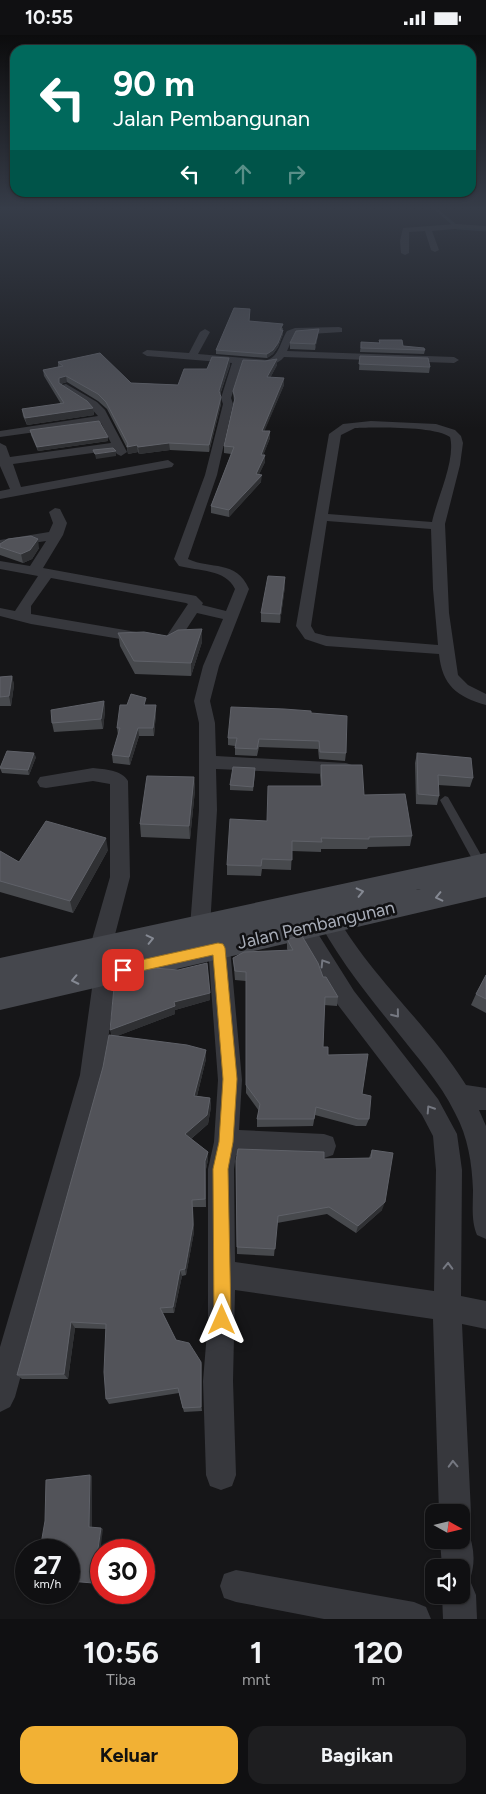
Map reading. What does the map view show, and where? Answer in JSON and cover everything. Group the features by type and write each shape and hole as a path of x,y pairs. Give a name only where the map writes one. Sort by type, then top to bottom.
{"main road":[{"name":"Jalan Pembangunan","path":"0,996 103,962 311,915 484,872"},
{"name":"Jalan Pembangunan","path":"0,971 103,962"}],"street":[{"path":"146,353 192,355 271,363 281,354 290,333 294,331 339,330"},
{"path":"192,355 205,332"},
{"path":"281,354 454,360"},
{"path":"221,1475 218,1381 222,1320 221,1169 226,1142 230,1079 209,938 207,723 202,701 210,666 242,589 241,583 237,578 224,571 184,563 181,559 211,475 228,404 226,398 238,360"},
{"path":"3,462 119,449 101,412 93,404 66,387"},
{"path":"0,434 103,419"},
{"path":"447,650 326,641 310,635 304,625 336,434 341,428 357,425 430,427 453,433 457,437 449,486 438,526 439,583 450,675 460,687 486,700"},
{"path":"0,446 3,462 17,492"},
{"path":"0,495 168,464"},
{"path":"24,617 22,611 60,523 55,512"},
{"path":"322,517 438,526"},
{"path":"0,544 56,535"},
{"path":"0,565 191,599 196,602 174,639 168,642 31,620 0,613"},
{"path":"193,608 230,616"},
{"path":"208,762 356,769"},
{"path":"0,1397 92,1075 103,962 120,877 119,781 112,777 95,775 46,782"},
{"path":"311,915 372,985 446,1075 460,1096 476,1131 482,1151 485,1170 486,1226"},
{"path":"311,915 346,998 430,1107 444,1134 449,1170 447,1307 455,1504"},
{"path":"346,998 372,985"},
{"path":"460,1096 486,1099"},
{"path":"226,1142 324,1145"},
{"path":"222,1274 447,1307 486,1315"},
{"path":"236,1587 414,1619"},
{"path":"459,1604 460,1619"}],"lane":[{"path":"445,800 484,872"}],"building":[{"path":"234,308 250,309 249,321 283,324 280,330 283,330 278,343 273,350 267,354 216,350"},
{"path":"319,329 315,344 290,343 296,331"},
{"path":"379,340 402,340 403,346 424,348 425,350 361,348 361,342 380,343"},
{"path":"100,353 131,383 178,385 184,369 207,369 212,357 229,358 219,391 221,397 209,445 169,443 127,447 128,444 106,402 98,394 66,376 59,378 59,383 87,401 93,408 25,418 22,409 64,403 43,370 63,366 58,362"},
{"path":"360,356 428,358 430,367 359,364"},
{"path":"277,359 267,377 284,378 262,431 270,431 261,455 265,455 256,474 262,475 229,510 211,506 234,447 224,446 235,398 233,391 243,360 265,361"},
{"path":"99,421 108,437 37,447 30,430"},
{"path":"113,448 116,451 95,454 93,450"},
{"path":"31,536 38,539 30,550 21,554 0,547 0,544 8,539"},
{"path":"268,576 285,577 280,614 261,613"},
{"path":"202,629 191,663 134,661 118,633 144,632 167,636 178,630"},
{"path":"12,676 9,696 0,697 0,677"},
{"path":"131,694 146,698 144,705 156,705 153,728 138,728 129,757 112,755 120,728 117,728 120,705 127,705"},
{"path":"104,701 101,719 52,723 51,710"},
{"path":"231,707 311,711 311,713 347,716 346,753 320,752 319,741 259,739 257,749 235,748 237,738 228,738"},
{"path":"7,751 34,753 28,770 0,768"},
{"path":"417,753 471,758 473,778 438,775 439,796 418,794"},
{"path":"321,765 362,765 364,795 405,794 412,836 369,837 369,839 321,838 322,842 292,841 292,860 262,859 261,866 227,865 230,819 267,821 268,786 322,786"},
{"path":"233,767 255,768 253,787 230,785"},
{"path":"147,776 194,777 189,826 140,824"},
{"path":"46,821 106,838 70,901 0,881 0,851 19,862"},
{"path":"302,936 318,963 323,977 326,977 338,997 325,997 323,1047 328,1047 328,1055 368,1054 362,1094 371,1096 369,1119 358,1119 316,1107 314,1119 257,1119 260,1104 246,1085 246,972 235,971 233,958 244,952 293,950 287,939"},
{"path":"207,963 210,993 174,1002 175,1006 110,1030 115,977 154,968 178,970"},
{"path":"486,975 486,999 476,994"},
{"path":"109,1035 187,1045 206,1050 194,1096 210,1098 207,1115 185,1134 208,1152 205,1161 205,1199 192,1200 193,1225 185,1269 180,1270 173,1307 160,1308 176,1340 189,1343 201,1362 201,1407 183,1408 178,1388 106,1399 104,1372 106,1324 71,1322 64,1374 17,1375 103,1067"},
{"path":"238,1149 324,1152 324,1159 371,1158 372,1150 393,1153 385,1202 358,1226 329,1207 278,1216 275,1249 237,1247 236,1161"},
{"path":"90,1475 89,1527 101,1528 99,1539 90,1539 90,1583 80,1582 80,1539 42,1539 45,1521 46,1480"}],"route":[{"path":"123,970 218,948 230,1079 226,1142 221,1169 222,1320"}]}
